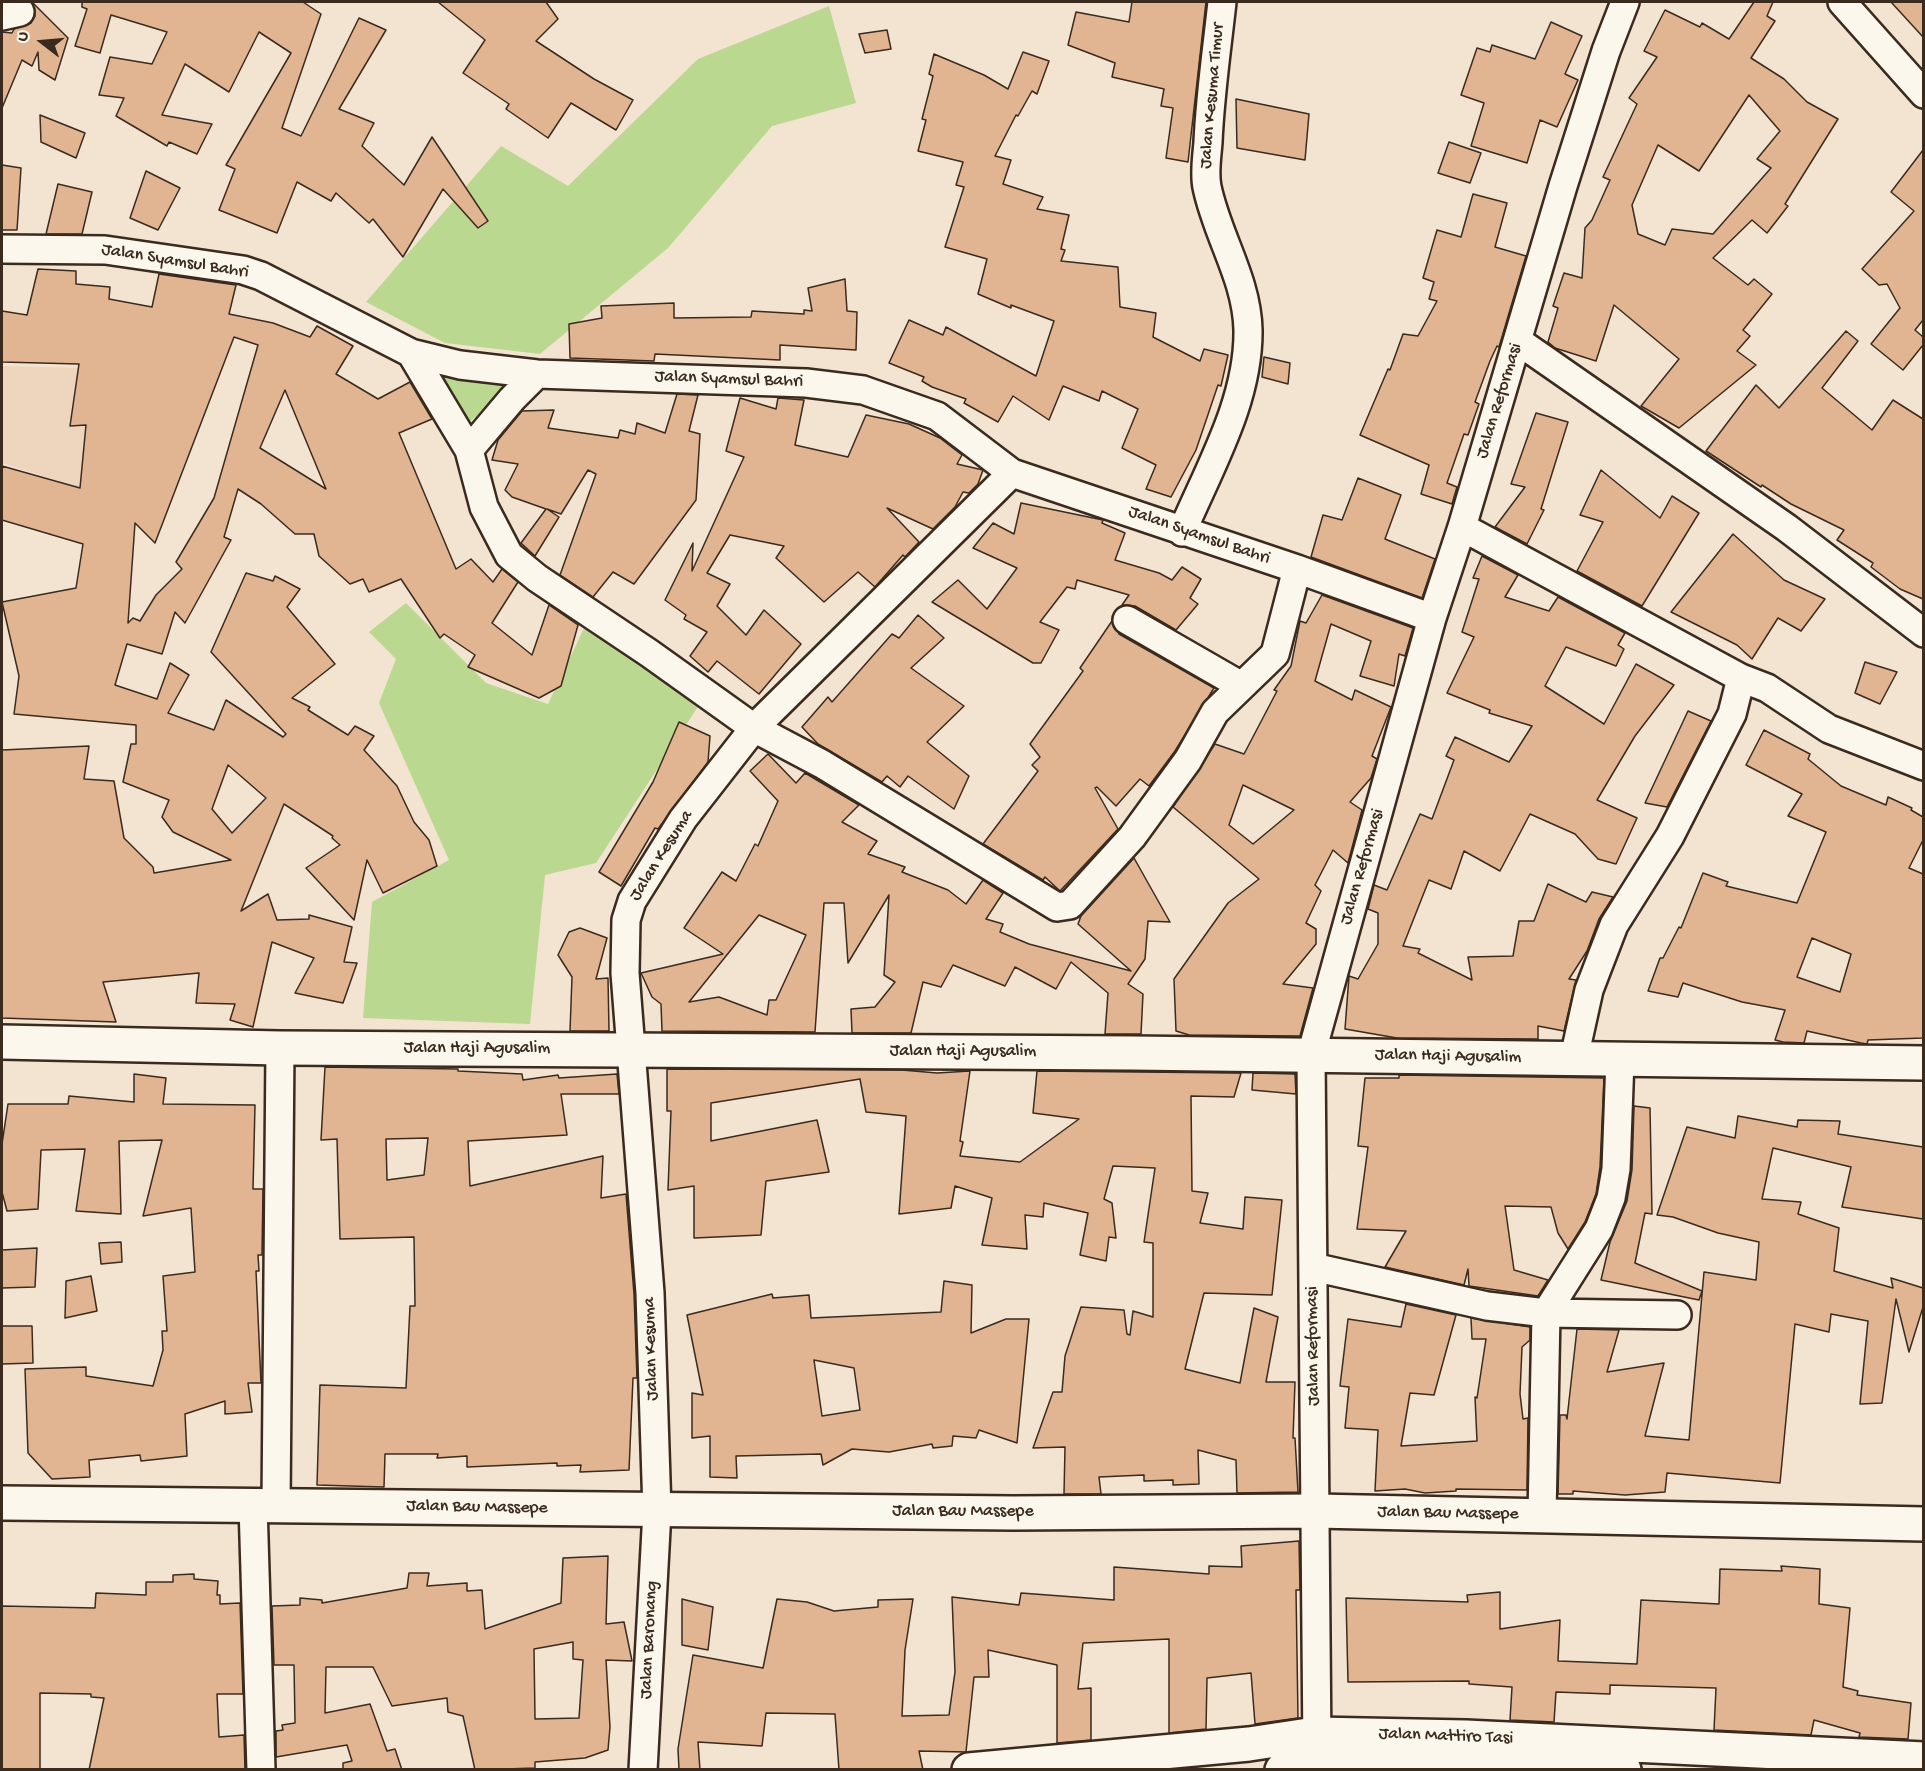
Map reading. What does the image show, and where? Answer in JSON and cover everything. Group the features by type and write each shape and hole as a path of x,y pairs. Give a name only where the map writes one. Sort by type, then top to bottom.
{"main road":[{"name":"Jalan Haji Agusalim","path":"2,1042 280,1048 1311,1055 1923,1064"},
{"name":"Jalan Bau Massepe","path":"2,1503 657,1511 1316,1511 1923,1524"},
{"name":"Jalan Mattiro Tasi","path":"1282,1770 1317,1750 1466,1737 1923,1759"},
{"name":"Jalan Mattiro Tasi","path":"969,1770 1249,1744 1497,1764 1624,1770"}],"street":[{"name":"Jalan Kesuma Timur","path":"1182,532 1237,403 1244,369 1248,329 1235,263 1220,234 1206,184 1209,114 1222,2"},
{"name":"Jalan Reformasi","path":"1317,1750 1311,1055 1432,618 1462,527 1563,186 1606,51 1625,2"},
{"path":"1842,2 1923,94"},
{"name":"Jalan Syamsul Bahri","path":"2,249 105,250 243,270 261,276 411,353 460,365 537,374 806,382 863,390 938,416 1012,473 1182,532 1297,568 1432,618"},
{"path":"1518,341 1787,528 1923,633"},
{"path":"411,353 469,450 484,507 509,555 537,578 649,653 754,728 822,764 1051,906 1070,905 1132,837 1188,760 1215,712 1240,685 1275,654 1297,568"},
{"path":"469,450 512,399 537,374"},
{"name":"Jalan Kesuma","path":"657,1511 650,1293 625,973 626,920 632,901 682,819 754,728 1012,473"},
{"path":"1462,527 1741,678 1767,688 1829,729 1923,766"},
{"path":"1127,620 1240,685"},
{"path":"1574,1058 1589,990 1614,925 1670,836 1732,714 1741,678"},
{"path":"261,1770 264,1505 280,1048"},
{"path":"1542,1516 1546,1313 1599,1229 1611,1198 1616,1169 1620,1059"},
{"path":"1313,1267 1487,1306 1546,1313 1677,1315"},
{"name":"Jalan Baronang","path":"643,1770 657,1511"}],"shaded area":[{"path":"2,366 91,368 155,543 132,520 89,491 2,463"}],"green space":[{"path":"829,6 856,103 772,126 668,248 540,354 445,343 366,302 501,146 568,186 698,59"},
{"path":"427,365 520,378 466,425"},
{"path":"406,603 486,683 548,704 587,622 701,702 596,863 545,875 530,1024 363,1018 372,902 449,860 379,703 396,659 369,632"}],"building":[{"path":"32,2 68,38 55,80 39,70 38,52 32,66 22,60 2,108 2,32 12,33 14,29 31,23 35,16"},
{"path":"82,2 303,2 321,14 282,128 301,136 359,18 386,30 339,109 374,123 362,146 404,185 432,137 488,221 478,228 443,189 403,257 373,219 369,223 336,193 331,201 297,182 277,233 219,210 235,169 226,165 291,53 259,32 229,92 185,64 162,115 212,124 197,154 169,142 167,146 116,116 124,98 99,95 110,57 152,64 167,32 111,15 100,53 75,46 87,9 82,7"},
{"path":"438,2 546,2 558,19 536,41 594,79 633,100 616,130 571,103 548,138 506,109 509,104 463,73 485,40"},
{"path":"1132,2 1206,2 1188,162 1166,158 1173,108 1161,106 1164,89 1112,77 1115,63 1068,45 1076,12 1129,22"},
{"path":"1754,2 1773,2 1767,16 1775,21 1751,58 1784,79 1807,102 1838,119 1785,204 1788,206 1767,233 1752,220 1713,258 1748,285 1754,279 1772,294 1743,330 1750,336 1737,351 1756,365 1679,428 1641,406 1679,359 1614,305 1596,361 1555,348 1548,342 1558,308 1553,306 1564,273 1582,278 1585,228 1592,220 1610,180 1603,177 1637,104 1629,98 1657,57 1644,51 1665,10 1700,27 1702,23 1729,39","holes":["1749,95 1780,131 1757,159 1771,168 1713,234 1672,229 1665,245 1638,234 1632,205 1658,145 1699,171"]},
{"path":"1891,2 1923,2 1923,37"},
{"path":"1551,22 1582,36 1565,74 1578,80 1557,127 1540,120 1527,163 1471,146 1484,103 1461,95 1477,48 1490,52 1492,45 1535,59"},
{"path":"887,30 891,49 865,53 859,34"},
{"path":"1023,52 1049,61 1037,94 1032,91 1018,116 1016,115 995,156 1011,160 1003,184 1043,197 1037,209 1069,215 1061,249 1065,250 1061,261 1118,267 1120,307 1156,313 1153,337 1200,361 1204,349 1228,355 1221,386 1218,385 1196,450 1171,497 1146,489 1156,465 1122,448 1138,409 1102,391 1099,401 1063,386 1049,420 1013,396 998,422 964,403 966,399 932,387 922,381 924,377 889,363 909,320 943,335 946,327 1036,376 1054,321 1011,305 1011,308 978,294 987,259 945,247 964,187 956,185 963,162 918,151 926,120 922,119 933,76 929,74 934,54 984,75 1008,89"},
{"path":"1236,99 1309,114 1305,160 1237,148"},
{"path":"40,115 85,133 76,158 41,142"},
{"path":"1449,142 1481,153 1470,183 1438,173"},
{"path":"1923,150 1923,320 1915,330 1923,337 1923,345 1903,370 1871,344 1900,308 1887,284 1879,285 1862,269 1914,211 1891,192"},
{"path":"2,165 21,168 17,230 2,230"},
{"path":"146,171 180,188 158,230 130,218"},
{"path":"58,184 92,192 82,234 46,234"},
{"path":"1473,194 1507,203 1495,247 1526,256 1499,347 1497,346 1490,361 1475,402 1479,404 1468,435 1464,434 1447,483 1457,487 1452,504 1421,494 1429,465 1360,435 1388,369 1390,370 1403,334 1418,336 1437,301 1429,299 1434,282 1423,278 1437,230 1461,237"},
{"path":"38,269 76,271 76,284 110,287 109,299 152,307 159,274 236,285 229,314 273,323 310,337 317,326 353,346 336,374 378,399 410,382 432,419 399,433 456,569 471,559 493,582 502,569 518,582 492,623 532,655 549,605 578,625 561,686 539,698 468,667 475,655 444,634 440,638 401,579 369,592 363,579 350,584 319,556 314,534 295,534 261,504 238,489 224,537 231,540 185,623 175,612 162,654 127,644 115,685 157,699 170,663 189,675 168,713 214,730 226,700 283,737 286,734 211,652 246,573 273,581 275,576 300,589 287,607 335,664 292,698 310,707 308,710 348,735 355,726 374,736 364,750 397,786 414,822 429,840 437,866 383,893 367,860 354,920 306,868 340,845 332,838 333,836 284,804 241,911 268,894 277,920 309,919 309,915 352,927 344,962 357,963 343,1003 295,993 314,958 272,942 253,1027 230,1020 235,1004 196,1003 199,973 103,982 116,1022 2,1018 2,750 89,746 84,779 114,781 124,838 153,867 154,873 231,860 173,832 162,817 169,800 123,782 131,744 136,744 136,725 14,714 19,676 2,602 76,588 83,544 2,520 2,466 80,488 86,425 70,426 79,364 2,362 2,311 27,315","holes":["234,337 258,345 214,498 176,562 182,569 156,595 140,621 133,618 128,623 135,523 155,543","285,390 326,489 260,448","228,765 266,798 232,833 212,809"]},
{"path":"845,279 847,311 857,312 856,350 780,345 780,360 655,354 654,361 570,358 569,324 602,318 601,306 674,303 674,318 751,317 752,311 804,314 804,310 812,311 808,288"},
{"path":"1846,331 1858,341 1822,388 1872,430 1893,400 1923,419 1923,599 1900,589 1871,567 1873,563 1837,540 1844,530 1791,504 1762,485 1761,487 1706,451 1756,385 1779,408"},
{"path":"1264,357 1290,363 1288,384 1262,377"},
{"path":"677,394 698,395 689,431 700,434 696,500 634,584 613,572 593,597 560,575 596,474 588,470 561,514 547,509 559,517 535,556 521,543 546,509 512,497 505,490 518,464 492,460 498,440 522,411 554,410 548,428 618,438 620,430 635,434 637,423 665,433"},
{"path":"740,398 776,409 778,398 804,400 795,445 848,457 866,415 909,424 940,438 962,455 957,464 983,470 978,484 969,493 963,492 955,507 933,529 887,508 919,542 905,557 903,555 875,587 858,572 824,602 776,558 784,546 730,535 707,573 730,584 717,606 746,635 764,610 801,644 759,694 717,661 708,672 690,656 707,632 684,619 686,615 665,600 693,543 692,571 744,457 726,451"},
{"path":"1536,413 1568,422 1541,509 1544,510 1527,544 1495,527 1525,487 1511,484"},
{"path":"1601,470 1660,518 1672,496 1699,513 1642,606 1577,571 1603,522 1580,515"},
{"path":"1358,478 1401,495 1385,539 1435,559 1422,598 1311,557 1323,515 1342,520"},
{"path":"1021,503 1103,520 1102,523 1125,533 1115,560 1159,573 1172,580 1182,567 1201,579 1190,598 1198,604 1176,630 1135,606 1122,605 1129,595 1077,580 1075,589 1067,587 1040,622 1059,630 1041,663 1033,663 932,602 958,580 987,609 1017,568 973,548 993,523 1014,534"},
{"path":"1733,534 1784,580 1825,599 1801,631 1778,618 1752,659 1737,645 1671,612"},
{"path":"1482,556 1518,575 1505,597 1549,611 1558,597 1625,633 1618,645 1624,649 1616,666 1566,647 1545,686 1604,724 1636,664 1674,685 1635,736 1597,800 1637,818 1616,864 1598,859 1575,834 1530,814 1500,871 1464,851 1451,889 1429,880 1403,946 1420,949 1418,953 1472,980 1468,957 1513,956 1519,921 1534,921 1548,884 1586,902 1592,892 1613,897 1599,919 1587,951 1569,979 1576,980 1564,1031 1538,1026 1538,1039 1397,1038 1345,1029 1349,976 1358,979 1378,944 1378,913 1368,909 1374,885 1387,890 1420,814 1432,819 1454,760 1446,756 1455,737 1509,762 1532,726 1489,713 1490,710 1447,693 1474,637 1462,632 1479,579 1473,578"},
{"path":"1322,595 1413,628 1405,656 1399,654 1394,686 1360,676 1371,641 1331,624 1315,681 1352,700 1355,690 1391,707 1372,756 1377,759 1371,778 1350,802 1362,810 1348,863 1333,850 1315,885 1321,891 1306,923 1316,929 1316,944 1283,984 1313,988 1300,1036 1189,1035 1176,1031 1174,979 1228,903 1259,879 1173,807 1215,744 1244,754 1277,691 1274,690 1291,666 1300,621 1306,623","holes":["1243,785 1294,810 1253,844 1229,825"]},
{"path":"918,615 944,638 911,668 964,706 927,742 969,776 954,809 908,776 900,787 887,776 882,782 818,744 802,727 828,697 832,702 892,634 899,638"},
{"path":"1112,621 1119,634 1214,688 1175,751 1149,786 1140,779 1116,806 1097,787 1095,788 1118,829 1060,891 1045,877 1043,880 983,844 1038,771 1032,765 1040,757 1030,744 1083,671 1080,668"},
{"path":"1865,662 1897,672 1880,704 1855,693"},
{"path":"1688,711 1711,721 1667,807 1645,803"},
{"path":"679,722 710,736 708,762 658,829 655,828 621,886 599,872 653,782"},
{"path":"1764,730 1810,754 1808,759 1841,786 1886,805 1888,797 1912,808 1911,810 1923,817 1923,840 1909,868 1923,874 1923,1038 1868,1040 1867,1044 1807,1031 1804,1043 1783,1042 1775,1040 1785,1010 1742,1002 1683,983 1678,997 1648,991 1660,958 1663,958 1679,927 1681,928 1703,873 1728,882 1726,886 1797,903 1826,832 1788,816 1802,794 1746,765","holes":["1812,938 1851,954 1840,992 1797,977"]},
{"path":"768,754 796,783 805,773 859,805 842,822 877,841 868,854 905,867 902,872 948,890 966,904 983,880 1003,893 986,919 1003,924 1000,932 1029,944 1131,971 1078,924 1081,916 1134,858 1170,922 1148,921 1145,959 1128,984 1143,994 1141,1034 1105,1034 1108,993 1071,962 1056,989 1015,967 1005,986 953,965 941,987 923,982 911,1033 852,1033 851,1009 875,1007 895,982 884,975 889,895 848,963 844,903 824,903 815,1032 662,1031 661,1004 652,997 641,973 723,954 684,928 722,872 736,881 755,844 758,846 778,801 750,771","holes":["759,915 806,935 776,1000 769,1000 767,1015 719,997 689,1002"]},
{"path":"580,928 607,938 596,979 608,978 609,1031 570,1031 572,977 558,955 569,932"},
{"path":"325,1067 458,1069 458,1071 522,1074 523,1080 558,1075 559,1078 617,1074 619,1094 561,1094 567,1135 468,1141 470,1186 603,1156 601,1198 626,1194 634,1294 637,1378 633,1378 629,1470 580,1472 581,1465 557,1466 557,1463 467,1467 467,1456 437,1458 438,1454 385,1454 384,1487 317,1485 320,1385 406,1388 410,1306 415,1306 414,1237 340,1239 337,1139 321,1140","holes":["428,1138 424,1175 387,1180 386,1139"]},
{"path":"667,1069 902,1070 937,1073 970,1071 960,1156 1020,1162 1079,1119 1033,1113 1037,1071 1241,1073 1234,1097 1191,1096 1192,1191 1208,1193 1200,1223 1243,1229 1245,1197 1282,1200 1272,1295 1204,1293 1185,1369 1240,1383 1254,1308 1278,1317 1266,1382 1295,1382 1293,1438 1295,1438 1298,1492 1237,1493 1236,1460 1198,1450 1199,1484 1173,1485 1173,1480 1144,1481 1144,1475 1099,1477 1101,1494 1064,1494 1065,1447 1033,1448 1053,1392 1062,1392 1065,1356 1081,1307 1124,1310 1127,1334 1130,1335 1133,1311 1153,1317 1153,1243 1144,1242 1155,1168 1113,1166 1104,1199 1112,1203 1116,1238 1109,1237 1106,1261 1080,1255 1088,1213 1044,1203 1043,1217 1025,1215 1027,1249 982,1245 992,1198 955,1186 951,1208 899,1214 906,1116 866,1112 860,1079 711,1103 711,1141 817,1120 829,1172 766,1181 761,1235 694,1238 694,1186 668,1190 671,1111 667,1111"},
{"path":"1253,1073 1295,1074 1296,1094 1252,1090"},
{"path":"134,1074 166,1078 163,1104 255,1105 253,1189 263,1189 262,1255 258,1255 259,1271 256,1271 261,1383 248,1383 252,1412 225,1414 225,1401 185,1414 187,1456 141,1461 140,1455 89,1460 90,1477 52,1479 28,1453 25,1369 86,1367 86,1376 153,1386 163,1350 162,1331 167,1331 163,1276 195,1272 191,1208 143,1216 162,1140 119,1141 121,1214 76,1211 85,1149 41,1150 38,1209 7,1211 2,1192 2,1144 8,1104 68,1104 69,1096 134,1102"},
{"path":"1399,1075 1604,1078 1600,1167 1596,1194 1585,1222 1568,1249 1558,1233 1551,1207 1505,1206 1514,1270 1548,1280 1538,1296 1469,1286 1468,1269 1464,1285 1385,1267 1406,1231 1357,1229 1368,1147 1358,1146 1365,1078 1399,1078"},
{"path":"1634,1106 1650,1108 1652,1214 1645,1213 1635,1263 1702,1291 1699,1300 1601,1280 1610,1242 1627,1201 1632,1170"},
{"path":"1738,1116 1797,1127 1798,1120 1840,1121 1838,1134 1923,1147 1923,1219 1842,1207 1851,1167 1773,1148 1762,1199 1801,1202 1798,1214 1839,1228 1834,1271 1893,1288 1891,1278 1923,1288 1923,1307 1909,1352 1896,1299 1882,1403 1860,1404 1868,1321 1831,1314 1829,1332 1795,1324 1780,1483 1667,1473 1665,1492 1625,1495 1573,1491 1573,1494 1558,1494 1560,1415 1566,1415 1567,1419 1577,1329 1619,1330 1607,1372 1664,1363 1645,1436 1689,1440 1704,1272 1756,1280 1759,1242 1718,1233 1673,1217 1657,1215 1687,1127 1735,1138"},
{"path":"121,1242 122,1262 101,1264 99,1243"},
{"path":"37,1248 35,1287 2,1288 2,1250"},
{"path":"91,1276 97,1311 65,1318 66,1281"},
{"path":"944,1281 972,1285 971,1333 1006,1319 1029,1319 1017,1443 979,1430 976,1438 953,1436 952,1446 933,1448 932,1444 889,1452 852,1449 823,1465 821,1454 736,1456 737,1478 710,1477 710,1436 692,1438 692,1393 703,1395 687,1315 772,1294 773,1298 809,1295 811,1318 941,1312","holes":["814,1360 854,1368 860,1410 822,1416"]},
{"path":"1406,1304 1456,1315 1434,1395 1410,1393 1401,1446 1477,1441 1475,1397 1477,1398 1486,1339 1472,1339 1471,1318 1530,1327 1530,1340 1522,1347 1520,1394 1523,1419 1528,1418 1527,1490 1456,1489 1456,1491 1425,1493 1405,1489 1375,1491 1378,1430 1345,1428 1349,1387 1340,1386 1348,1319 1401,1327"},
{"path":"2,1326 32,1326 33,1363 2,1364"},
{"path":"1299,1541 1300,1590 1296,1590 1298,1718 1255,1724 1251,1673 1207,1678 1206,1729 1169,1733 1169,1639 1083,1643 1078,1689 1091,1688 1091,1740 1057,1743 1057,1665 988,1650 989,1677 974,1677 966,1752 919,1751 923,1770 839,1770 835,1714 766,1713 762,1746 698,1742 700,1770 679,1770 678,1749 693,1655 763,1668 777,1599 807,1602 834,1611 878,1607 878,1600 913,1599 905,1650 902,1716 949,1715 955,1672 952,1597 1019,1605 1021,1593 1114,1600 1114,1567 1209,1574 1209,1566 1242,1567 1241,1546"},
{"path":"608,1556 606,1624 624,1622 632,1661 606,1660 610,1727 608,1750 585,1758 535,1762 535,1768 475,1770 463,1716 448,1712 447,1698 392,1706 373,1667 326,1667 325,1713 370,1704 387,1751 395,1749 402,1770 343,1770 343,1763 352,1761 347,1745 276,1757 276,1731 283,1730 282,1725 295,1723 294,1665 274,1665 272,1606 300,1605 300,1598 322,1600 322,1603 407,1588 409,1573 429,1573 427,1586 467,1583 467,1591 482,1590 485,1629 561,1603 563,1558","holes":["573,1642 573,1659 583,1660 579,1718 535,1719 534,1649"]},
{"path":"1781,1566 1820,1569 1819,1604 1850,1608 1843,1687 1858,1691 1857,1695 1911,1703 1908,1739 1859,1737 1860,1733 1814,1720 1811,1735 1714,1730 1716,1688 1610,1685 1610,1694 1556,1692 1554,1722 1510,1720 1512,1687 1469,1684 1469,1681 1348,1682 1346,1598 1468,1602 1467,1595 1500,1592 1500,1629 1560,1620 1558,1661 1637,1664 1641,1600 1719,1604 1720,1569 1782,1571"},
{"path":"194,1574 194,1579 218,1581 217,1595 220,1595 220,1604 240,1603 243,1694 217,1694 219,1737 244,1735 245,1770 89,1770 104,1698 91,1697 91,1694 40,1693 40,1770 2,1770 2,1606 95,1608 96,1593 146,1595 146,1582 173,1582 173,1575"},
{"path":"682,1599 713,1607 708,1650 682,1645"}]}
